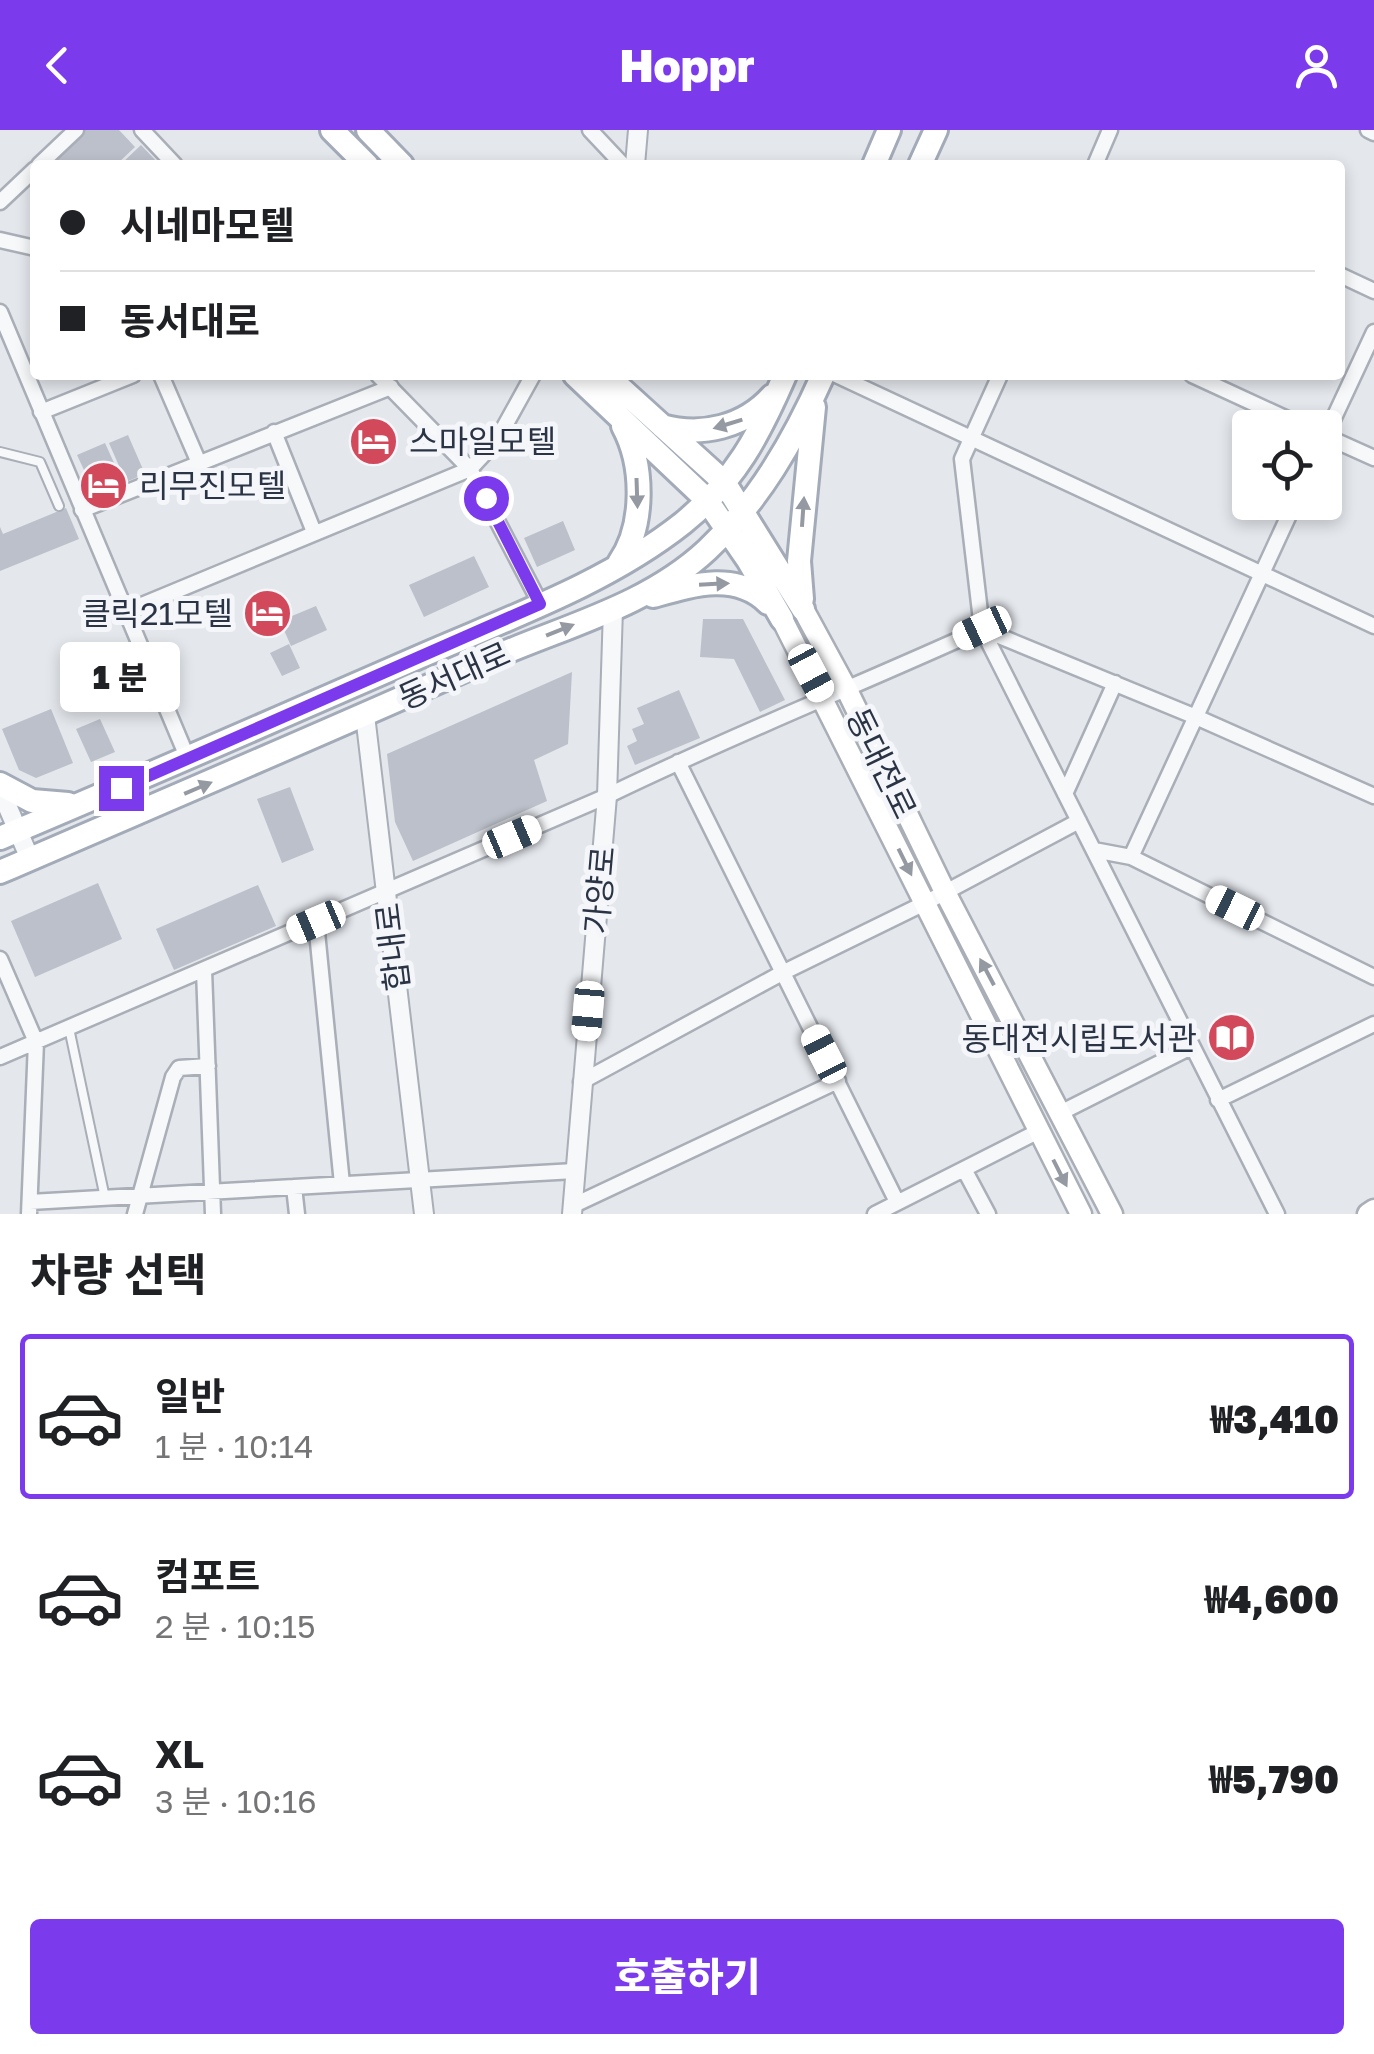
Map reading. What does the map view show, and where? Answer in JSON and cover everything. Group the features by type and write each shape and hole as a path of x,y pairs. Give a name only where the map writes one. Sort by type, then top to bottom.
{"main road":[{"path":"332,130 362,160"},
{"path":"368,130 397,160"},
{"path":"876,160 889,130"},
{"path":"922,160 936,130"},
{"name":"동대전로","path":"580,380 706,499 847,690 945,892 1112,1214"},
{"name":"동대전로","path":"614,380 724,482 743,511 792,614 825,700 1081,1214"},
{"path":"662,426 698,430 729,425 751,415 783,380"},
{"name":"동서대로","path":"9,834 614,570 675,529 724,482 746,456 783,380"},
{"path":"624,605 708,584 738,584 792,614 808,448 825,380"},
{"name":"동서대로","path":"0,872 624,605 698,558 727,529 775,470 825,380"},
{"path":"614,570 631,541 638,502 633,451 616,415"},
{"path":"0,786 32,802 48,805 87,802"}],"street":[{"path":"44,160 76,130"},
{"path":"142,130 170,160"},
{"path":"590,130 618,160"},
{"path":"635,160 638,130"},
{"path":"1099,160 1110,130"},
{"path":"0,202 30,174"},
{"path":"0,240 30,247"},
{"path":"1345,278 1374,291"},
{"path":"0,312 188,759"},
{"path":"1337,410 1374,332"},
{"path":"41,412 121,380"},
{"path":"163,380 199,462"},
{"path":"383,380 470,469 540,604"},
{"path":"124,612 470,469 496,440 530,380"},
{"path":"831,380 972,438 1374,626"},
{"path":"998,380 962,460 982,628 1277,1214"},
{"path":"1203,380 1268,410"},
{"path":"82,510 391,388"},
{"path":"274,432 314,532"},
{"path":"1342,444 1374,458"},
{"path":"1131,857 1287,520"},
{"name":"가양로","path":"572,1210 624,605"},
{"path":"0,1058 607,796 982,628 1374,796"},
{"path":"1065,794 1115,683"},
{"name":"합내로","path":"366,715 424,1214"},
{"path":"678,762 898,1202"},
{"path":"0,786 9,834 30,859"},
{"path":"582,1082 782,972 925,904 1079,821"},
{"path":"1094,850 1131,857 1374,977"},
{"path":"316,922 342,1184"},
{"path":"0,959 36,1042 30,1208 105,1198 575,1170"},
{"path":"204,970 214,1214"},
{"path":"1218,1100 1374,1024"},
{"path":"1060,1113 1190,1047"},
{"path":"135,1214 172,1077 179,1068 208,1066"},
{"path":"572,1210 838,1081"},
{"path":"875,1214 1039,1131"},
{"path":"964,1169 988,1214"},
{"path":"294,1187 297,1214"}],"lane":[{"path":"0,452 40,462 59,506"},
{"path":"69,1028 105,1198"}],"building":[{"path":"82,130 119,130 135,147 121,160 49,160"},
{"path":"141,145 155,160 125,160"},
{"path":"128,435 145,474 126,482 109,443"},
{"path":"105,443 124,485 97,498 77,455"},
{"path":"66,508 79,539 0,571 0,527 3,534"},
{"path":"563,521 575,550 537,567 524,538"},
{"path":"474,556 489,587 424,617 409,585"},
{"path":"316,606 327,630 291,646 280,621"},
{"path":"703,619 743,619 785,700 760,712 734,659 700,657"},
{"path":"289,644 300,668 282,676 270,653"},
{"path":"572,672 568,744 534,760 547,801 413,861 395,822 387,754"},
{"path":"679,690 700,738 635,765 627,746 637,741 632,729 644,724 637,708"},
{"path":"51,709 73,763 36,778 19,770 2,729"},
{"path":"100,719 115,752 91,762 76,729"},
{"path":"290,787 314,850 282,863 257,799"},
{"path":"98,883 122,939 35,977 11,921"},
{"path":"258,885 276,926 174,970 156,929"}],"place":[{"name":"스마일모텔","path":"374,441"},
{"name":"리무진모텔","path":"104,485"},
{"name":"클릭21모텔","path":"268,613"},
{"name":"동대전시립도서관","path":"1232,1038"}],"route":[{"path":"121,788 540,604 486,498"}]}
